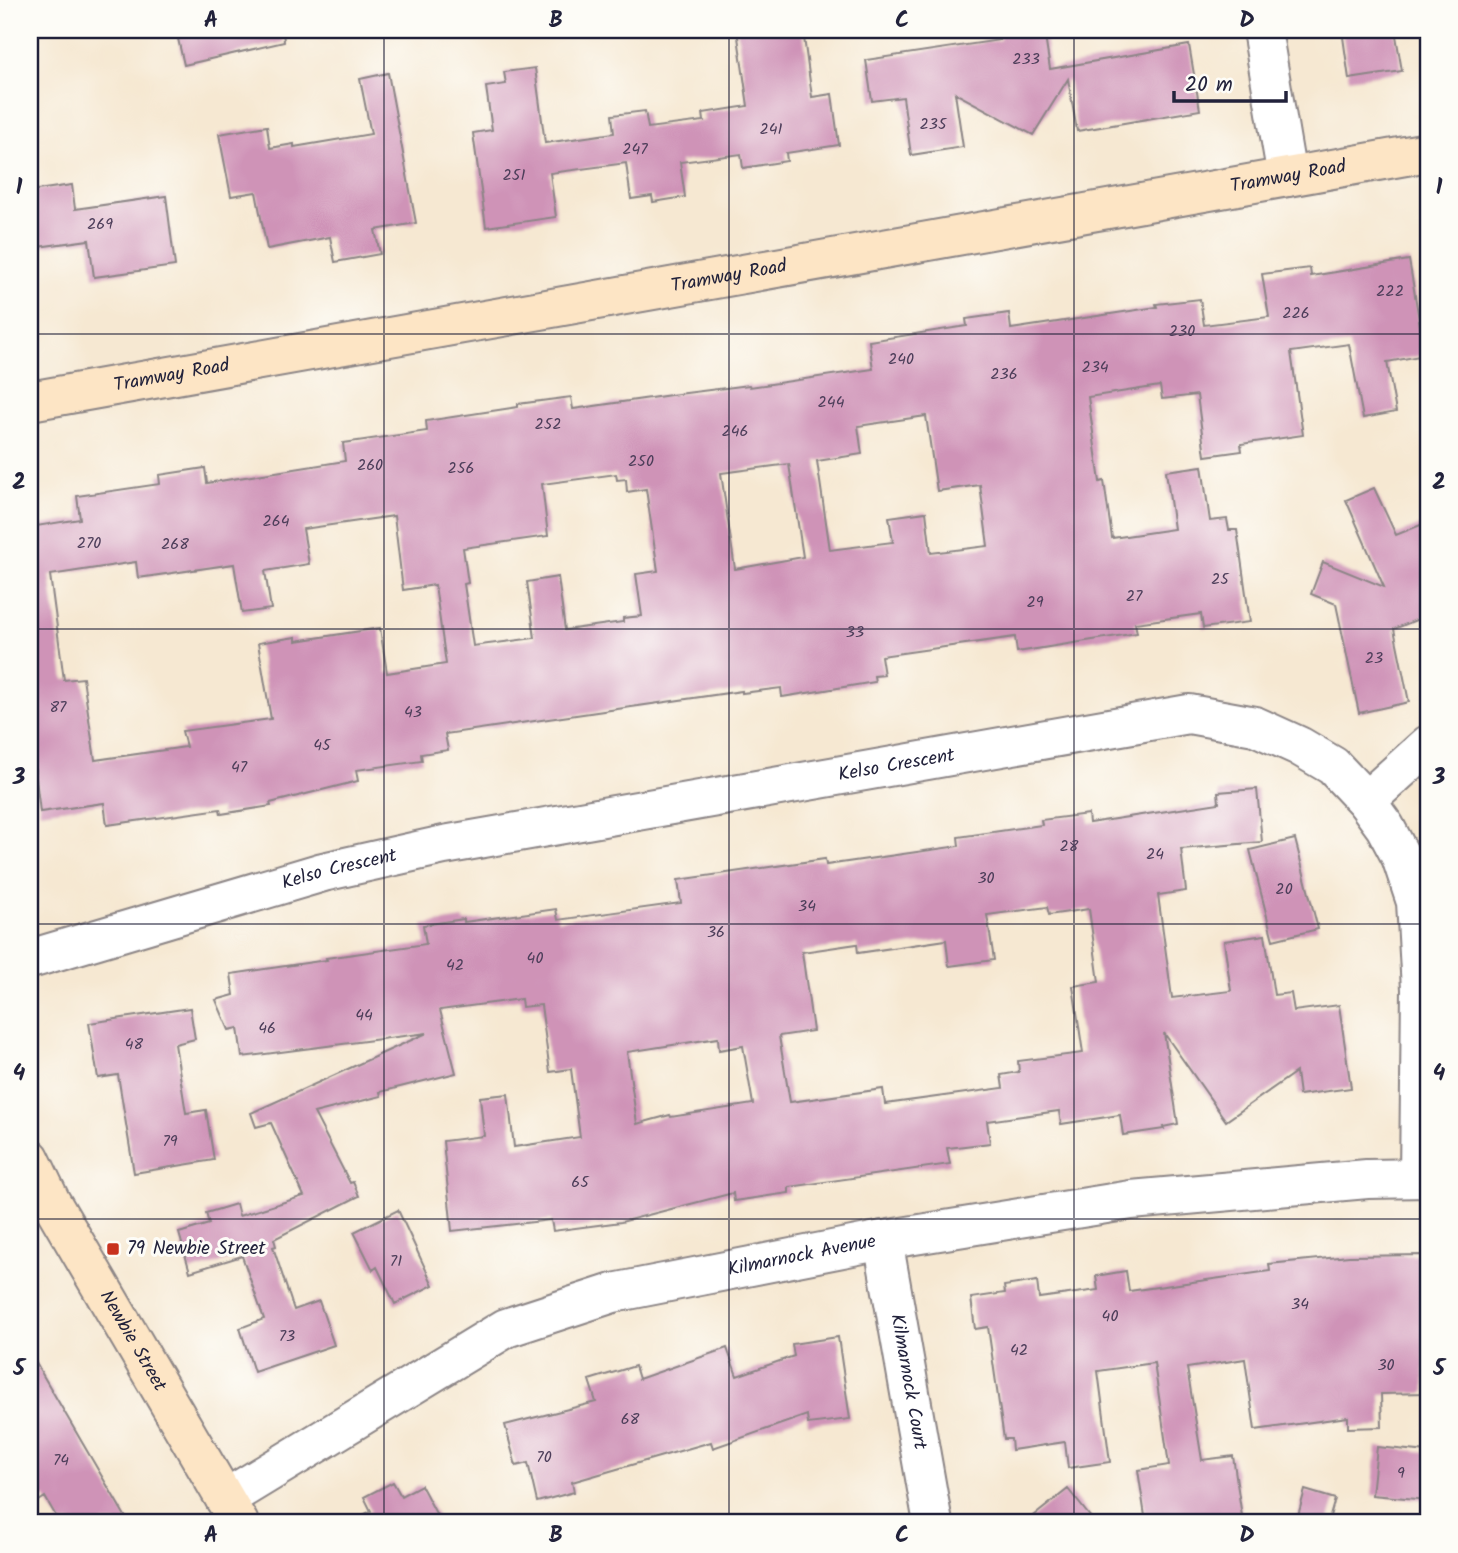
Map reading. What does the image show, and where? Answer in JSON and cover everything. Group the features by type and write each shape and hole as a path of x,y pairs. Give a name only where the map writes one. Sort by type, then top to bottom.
{"street":[{"path":"1262,30 1287,177"},
{"name":"Tramway Road","path":"30,401 1428,152"},
{"name":"Kelso Crescent","path":"30,959 323,872 444,845 1189,714 1255,726 1299,746 1333,766 1385,827 1401,857 1416,902 1421,989 1424,1178"},
{"path":"1366,802 1428,745"},
{"name":"Newbie Street","path":"30,1158 50,1200 232,1511"},
{"name":"Kilmarnock Avenue","path":"232,1511 506,1328 613,1293 883,1240 1131,1200 1367,1179 1424,1178"},
{"name":"Kilmarnock Court","path":"883,1240 933,1523"}],"building":[{"path":"176,30 283,30 284,42 184,65"},
{"path":"737,30 803,30 812,97 832,94 839,145 786,153 787,161 743,168 741,154 680,162 685,197 653,202 652,196 631,199 626,163 550,173 556,217 486,227 473,133 492,130 486,87 506,84 504,72 535,68 545,143 614,133 612,115 645,111 648,128 704,121 703,113 748,106"},
{"path":"999,30 1044,30 1050,69 1189,45 1200,110 1077,131 1068,79 1033,135 955,93 963,147 911,155 903,97 872,101 866,60 1000,40"},
{"path":"1342,30 1395,30 1402,71 1349,79"},
{"path":"388,73 416,223 375,230 380,254 335,262 330,237 267,249 256,192 231,196 219,134 267,126 270,148 294,144 294,147 371,134 360,79"},
{"path":"72,185 75,209 166,196 175,266 94,277 89,240 30,248 30,191"},
{"path":"1409,260 1425,355 1387,362 1396,412 1363,418 1349,344 1291,352 1303,435 1241,444 1242,451 1205,456 1197,395 1162,399 1160,386 1088,397 1100,482 1104,481 1112,538 1174,529 1166,471 1202,466 1210,521 1227,519 1229,530 1237,530 1250,622 1203,628 1201,614 1135,623 1137,633 1017,652 1015,637 881,656 884,675 874,676 875,682 782,697 781,688 742,691 445,734 448,750 421,754 422,761 356,770 358,781 270,803 271,806 221,814 220,809 107,825 104,803 40,812 30,728 30,527 80,519 77,496 160,484 159,475 205,468 207,483 345,461 343,443 427,431 426,421 518,407 518,404 571,397 573,409 873,369 869,341 967,326 966,319 1009,313 1011,329 1200,299 1204,325 1269,317 1262,274 1310,268 1311,276","holes":["926,416 937,491 980,485 988,546 931,553 926,512 889,517 893,542 830,550 817,461 862,454 858,426","789,464 803,557 735,569 721,473","616,474 617,480 626,479 627,492 646,489 658,571 636,574 642,616 623,618 623,622 565,630 558,577 527,582 535,638 473,646 464,584 468,583 463,548 548,536 542,484","394,516 403,590 435,585 446,664 387,673 380,628 296,641 296,637 258,643 271,719 182,731 186,747 95,760 83,678 64,680 50,575 136,562 138,578 234,564 242,613 271,609 265,571 309,564 303,529"]},
{"path":"1374,488 1396,535 1428,522 1428,615 1394,629 1409,702 1359,713 1336,604 1311,594 1323,562 1384,587 1346,500"},
{"path":"1257,789 1262,842 1181,849 1186,891 1158,895 1172,998 1231,991 1224,941 1265,935 1274,995 1291,993 1294,1011 1339,1005 1351,1088 1299,1095 1296,1072 1226,1121 1164,1033 1178,1124 1163,1127 1164,1129 1123,1135 1120,1115 1061,1124 1059,1111 987,1121 990,1143 947,1148 950,1164 789,1187 789,1193 734,1201 733,1193 621,1222 553,1231 551,1220 452,1231 443,1141 484,1136 480,1097 508,1094 514,1147 580,1137 571,1069 550,1072 541,1005 522,1007 521,999 440,1010 456,1073 380,1092 381,1096 314,1113 359,1196 274,1239 276,1246 273,1247 294,1310 319,1301 334,1345 254,1372 240,1328 264,1319 242,1256 190,1272 179,1233 209,1224 206,1213 236,1204 239,1216 304,1196 271,1123 256,1127 251,1113 427,1033 242,1057 238,1028 229,1030 216,1000 234,995 231,974 426,944 423,925 556,909 558,920 681,903 678,880 825,859 826,865 959,846 958,837 1042,825 1041,820 1088,814 1089,823 1219,803 1218,792","holes":["1047,907 1049,915 1089,909 1099,982 1073,986 1083,1053 1018,1061 1019,1072 1001,1075 1003,1088 885,1104 883,1089 790,1102 779,1036 813,1031 802,952 857,944 858,953 946,940 949,966 994,960 987,915","718,1038 719,1050 743,1046 753,1104 671,1117 670,1115 637,1124 627,1052"]},
{"path":"1295,839 1318,929 1273,940 1250,850"},
{"path":"190,1008 195,1039 175,1044 186,1113 206,1110 214,1160 134,1173 118,1075 98,1078 89,1023"},
{"path":"398,1210 433,1285 395,1304 377,1267 373,1270 354,1232"},
{"path":"1423,1255 1425,1393 1381,1394 1382,1427 1348,1428 1348,1417 1255,1430 1245,1359 1187,1368 1202,1460 1233,1456 1243,1523 1146,1523 1138,1470 1169,1465 1154,1363 1098,1371 1110,1462 1068,1468 1065,1442 1012,1450 1011,1439 1004,1439 988,1327 975,1329 971,1298 1005,1293 1004,1286 1037,1281 1039,1298 1098,1290 1096,1276 1126,1271 1129,1291 1270,1271 1269,1264 1349,1256"},
{"path":"838,1337 850,1419 808,1424 807,1415 713,1448 711,1442 572,1482 574,1492 537,1502 528,1463 516,1466 505,1425 596,1402 589,1380 635,1366 639,1379 727,1348 737,1376 794,1356 792,1344"},
{"path":"30,1353 129,1523 60,1523 45,1497 30,1507"},
{"path":"1377,1447 1428,1452 1428,1500 1372,1495"},
{"path":"393,1482 401,1496 421,1485 441,1523 347,1523 371,1511 364,1497"},
{"path":"1068,1489 1095,1523 1025,1523"},
{"path":"1305,1490 1335,1499 1328,1523 1296,1523"}],"place":[{"name":"79 Newbie Street","path":"113,1249"}]}
